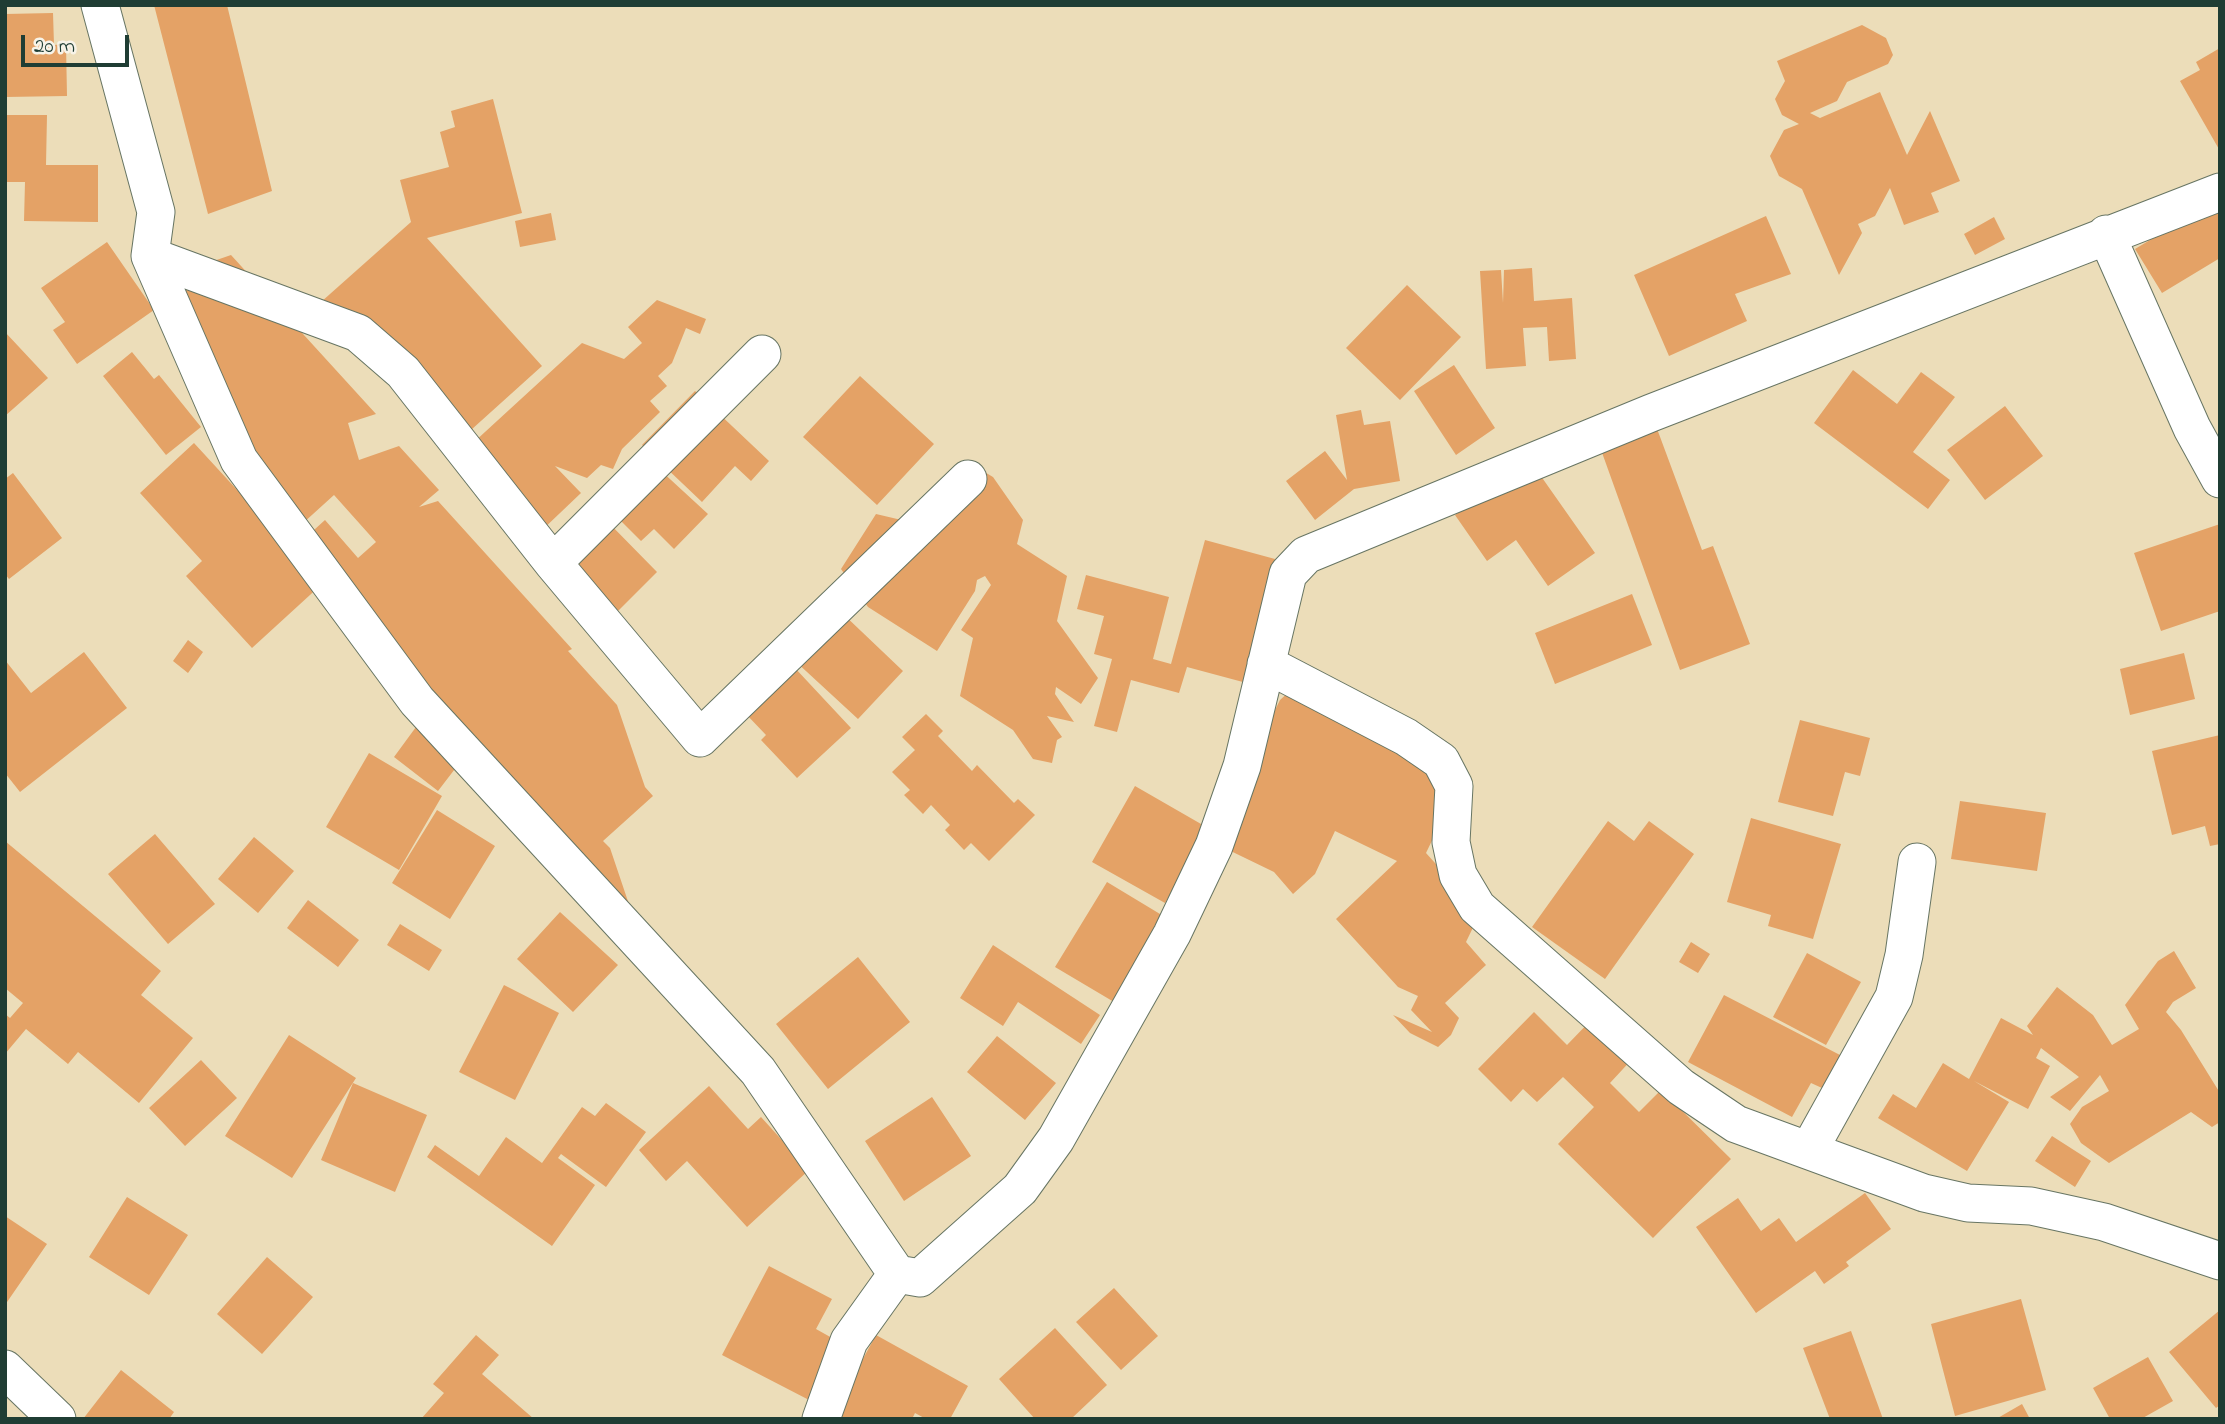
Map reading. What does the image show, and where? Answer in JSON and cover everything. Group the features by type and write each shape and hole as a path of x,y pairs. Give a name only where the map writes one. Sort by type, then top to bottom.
{"street":[{"path":"100,5 156,212 150,257 239,460 417,701 758,1070 897,1274 920,1278 1020,1189 1056,1139 1172,934 1214,846 1242,766 1288,574 1306,555 1664,408 2106,233 2220,192"},
{"path":"2106,233 2192,428 2220,479"},
{"path":"150,257 358,333 403,372 553,563 700,738 968,479"},
{"path":"553,563 762,354"},
{"path":"1266,664 1406,737 1441,761 1454,786 1451,842 1458,875 1477,907 1681,1087 1736,1124 1924,1192 1968,1203 2031,1206 2104,1222 2220,1261"},
{"path":"1809,1150 1894,997 1904,955 1917,862"},
{"path":"821,1419 849,1340 897,1274"},
{"path":"5,1369 57,1419"}],"building":[{"path":"154,5 227,5 272,191 208,214"},
{"path":"53,13 54,45 66,44 67,96 5,97 5,14"},
{"path":"1862,25 1886,38 1893,55 1888,64 1847,82 1837,101 1810,113 1820,118 1880,92 1907,155 1930,111 1960,181 1931,193 1939,212 1904,225 1890,188 1875,216 1858,224 1862,233 1839,275 1802,189 1779,176 1770,156 1784,130 1799,124 1782,115 1775,99 1785,81 1777,61"},
{"path":"2220,48 2220,151 2180,81 2200,70 2196,62"},
{"path":"493,99 522,213 427,238 542,366 451,448 321,302 411,222 400,180 449,167 440,132 455,127 451,111"},
{"path":"5,115 47,115 46,165 98,165 98,222 24,221 25,182 5,182"},
{"path":"2220,198 2220,258 2162,293 2135,249"},
{"path":"551,213 556,240 520,247 515,221"},
{"path":"1766,216 1791,274 1735,294 1747,321 1669,356 1634,275"},
{"path":"1994,217 2005,239 1975,255 1964,234"},
{"path":"107,242 154,310 77,364 53,330 65,322 41,288"},
{"path":"231,255 376,414 348,423 359,460 399,446 439,490 419,507 438,501 572,649 568,651 617,705 645,787 653,796 603,841 610,848 638,931 322,584 252,648 186,576 202,561 140,493 194,443 317,577 304,539 325,520 358,558 376,542 334,495 302,524 195,407 153,282"},
{"path":"1532,268 1534,301 1572,298 1576,359 1549,361 1547,327 1523,328 1526,366 1486,369 1480,271 1501,270 1503,303 1504,270"},
{"path":"1407,285 1461,337 1400,400 1346,348"},
{"path":"657,300 706,319 700,334 686,328 672,363 658,376 667,386 650,401 660,412 622,449 613,469 601,465 587,478 555,466 581,493 539,533 473,443 582,343 624,359 642,343 628,327"},
{"path":"5,332 48,378 5,416"},
{"path":"132,352 154,379 159,375 201,427 166,455 103,376"},
{"path":"1454,365 1495,428 1456,455 1414,391"},
{"path":"1853,370 1897,404 1921,372 1955,397 1913,452 1950,480 1928,509 1814,423"},
{"path":"860,376 934,444 877,505 803,437"},
{"path":"695,391 769,461 751,481 735,466 702,502 642,445"},
{"path":"2005,406 2043,456 1985,500 1947,450"},
{"path":"1361,410 1364,425 1390,421 1400,481 1354,489 1315,520 1286,481 1325,451 1347,480 1336,415"},
{"path":"1656,426 1702,550 1713,546 1750,644 1680,670 1600,447"},
{"path":"646,457 708,514 674,549 654,529 641,541 602,502"},
{"path":"1531,462 1595,553 1548,586 1516,540 1487,561 1455,515"},
{"path":"976,467 993,477 1023,520 1017,544 1067,576 1057,621 1098,678 1081,704 1056,687 1055,694 1074,722 1047,716 1062,737 1057,740 1052,763 1033,759 1013,730 960,696 973,638 961,630 991,585 985,576 977,580 975,591 937,651 868,607 841,569 876,514 910,522"},
{"path":"13,473 62,538 9,579 5,574 5,479"},
{"path":"603,517 657,572 609,620 555,564"},
{"path":"2220,524 2220,611 2161,631 2134,553"},
{"path":"1205,540 1275,559 1259,621 1254,685 1187,667 1179,693 1131,680 1117,732 1094,726 1112,659 1094,654 1104,616 1077,609 1086,575 1169,597 1153,659 1171,664"},
{"path":"1632,594 1652,645 1555,684 1535,633"},
{"path":"840,611 903,671 858,719 794,660"},
{"path":"188,640 203,652 188,673 173,661"},
{"path":"84,652 127,708 20,792 5,773 5,660 31,693"},
{"path":"2184,653 2195,699 2130,715 2120,669"},
{"path":"794,667 851,728 797,778 761,740 766,735 745,713"},
{"path":"1302,680 1461,780 1426,853 1480,913 1466,942 1486,965 1445,1003 1459,1018 1451,1035 1438,1047 1410,1033 1393,1015 1432,1032 1411,1010 1418,996 1398,987 1336,919 1397,861 1335,831 1315,874 1293,894 1274,872 1210,841 1280,700"},
{"path":"926,714 943,731 938,736 972,771 977,765 1014,803 1018,799 1035,815 989,861 971,843 964,850 945,830 950,825 931,805 923,814 904,795 910,790 892,772 915,750 902,737"},
{"path":"1800,720 1870,738 1860,776 1845,772 1833,816 1778,802"},
{"path":"416,727 461,761 438,791 394,757"},
{"path":"2220,735 2220,844 2210,846 2205,826 2172,835 2152,751"},
{"path":"369,753 442,796 399,870 326,827"},
{"path":"1135,786 1208,828 1165,903 1092,862"},
{"path":"1960,801 2046,813 2037,871 1951,859"},
{"path":"437,810 495,846 450,919 392,883"},
{"path":"1751,818 1841,844 1813,939 1768,926 1771,915 1727,902"},
{"path":"1608,821 1634,841 1649,821 1694,854 1605,979 1532,927"},
{"path":"155,834 215,904 168,944 108,874"},
{"path":"254,837 294,871 258,913 218,879"},
{"path":"5,841 161,971 141,995 193,1038 139,1103 78,1052 68,1064 26,1029 5,1054 5,1014 10,1018 23,1003 5,988"},
{"path":"1107,882 1165,917 1114,1002 1055,967"},
{"path":"308,900 359,940 338,967 287,928"},
{"path":"560,912 618,965 573,1012 517,959"},
{"path":"400,924 442,950 429,971 387,945"},
{"path":"1691,942 1710,954 1698,973 1679,962"},
{"path":"993,945 1100,1015 1081,1044 1018,1002 1003,1026 960,998"},
{"path":"2174,951 2196,988 2173,1002 2166,1012 2181,1030 2220,1093 2220,1122 2212,1127 2191,1112 2109,1163 2081,1143 2070,1124 2082,1107 2109,1091 2100,1075 2070,1111 2050,1097 2079,1077 2041,1048 2036,1058 2050,1066 2028,1109 1974,1081 2009,1102 1967,1171 1878,1118 1893,1094 1916,1108 1943,1063 1969,1079 2001,1018 2033,1035 2027,1026 2057,987 2093,1015 2112,1045 2139,1029 2125,1005 2158,961"},
{"path":"1807,953 1861,982 1826,1045 1773,1017"},
{"path":"858,957 910,1022 828,1089 776,1024"},
{"path":"504,985 559,1013 515,1100 459,1072"},
{"path":"1724,995 1840,1055 1822,1088 1811,1083 1792,1117 1688,1062"},
{"path":"1534,1012 1567,1045 1595,1016 1635,1056 1610,1083 1639,1112 1661,1090 1731,1159 1653,1238 1558,1144 1594,1107 1563,1077 1537,1102 1523,1089 1511,1102 1478,1069"},
{"path":"289,1035 356,1078 292,1178 225,1136"},
{"path":"997,1036 1056,1083 1025,1120 967,1072"},
{"path":"201,1060 237,1098 185,1146 149,1108"},
{"path":"353,1083 427,1115 395,1192 321,1160"},
{"path":"709,1086 748,1129 761,1117 809,1170 747,1227 687,1161 666,1181 639,1150"},
{"path":"932,1097 971,1156 904,1201 865,1141"},
{"path":"606,1103 646,1132 606,1187 561,1154 558,1158 595,1185 552,1246 427,1157 435,1145 479,1176 506,1137 542,1163 582,1107 595,1116"},
{"path":"2052,1136 2091,1161 2075,1187 2035,1161"},
{"path":"1865,1193 1891,1229 1846,1262 1849,1266 1824,1284 1815,1271 1756,1313 1696,1227 1738,1198 1761,1231 1779,1218 1796,1242"},
{"path":"127,1197 188,1235 149,1295 89,1257"},
{"path":"5,1216 47,1244 5,1305"},
{"path":"267,1257 313,1297 262,1354 217,1314"},
{"path":"769,1266 832,1299 816,1329 841,1343 811,1401 722,1355"},
{"path":"1114,1288 1158,1336 1121,1370 1076,1322"},
{"path":"2021,1299 2046,1390 1955,1416 1931,1324"},
{"path":"2220,1310 2220,1405 2216,1408 2169,1352"},
{"path":"1055,1328 1107,1385 1071,1419 1035,1419 999,1379"},
{"path":"1851,1331 1883,1419 1830,1419 1803,1348"},
{"path":"476,1335 499,1355 482,1374 534,1419 421,1419 444,1393 433,1384"},
{"path":"876,1335 968,1386 950,1419 926,1419 915,1413 912,1419 830,1419"},
{"path":"2148,1357 2173,1401 2141,1419 2110,1419 2093,1388"},
{"path":"121,1370 174,1412 169,1419 83,1419"},
{"path":"2022,1404 2030,1419 1996,1419"}]}
